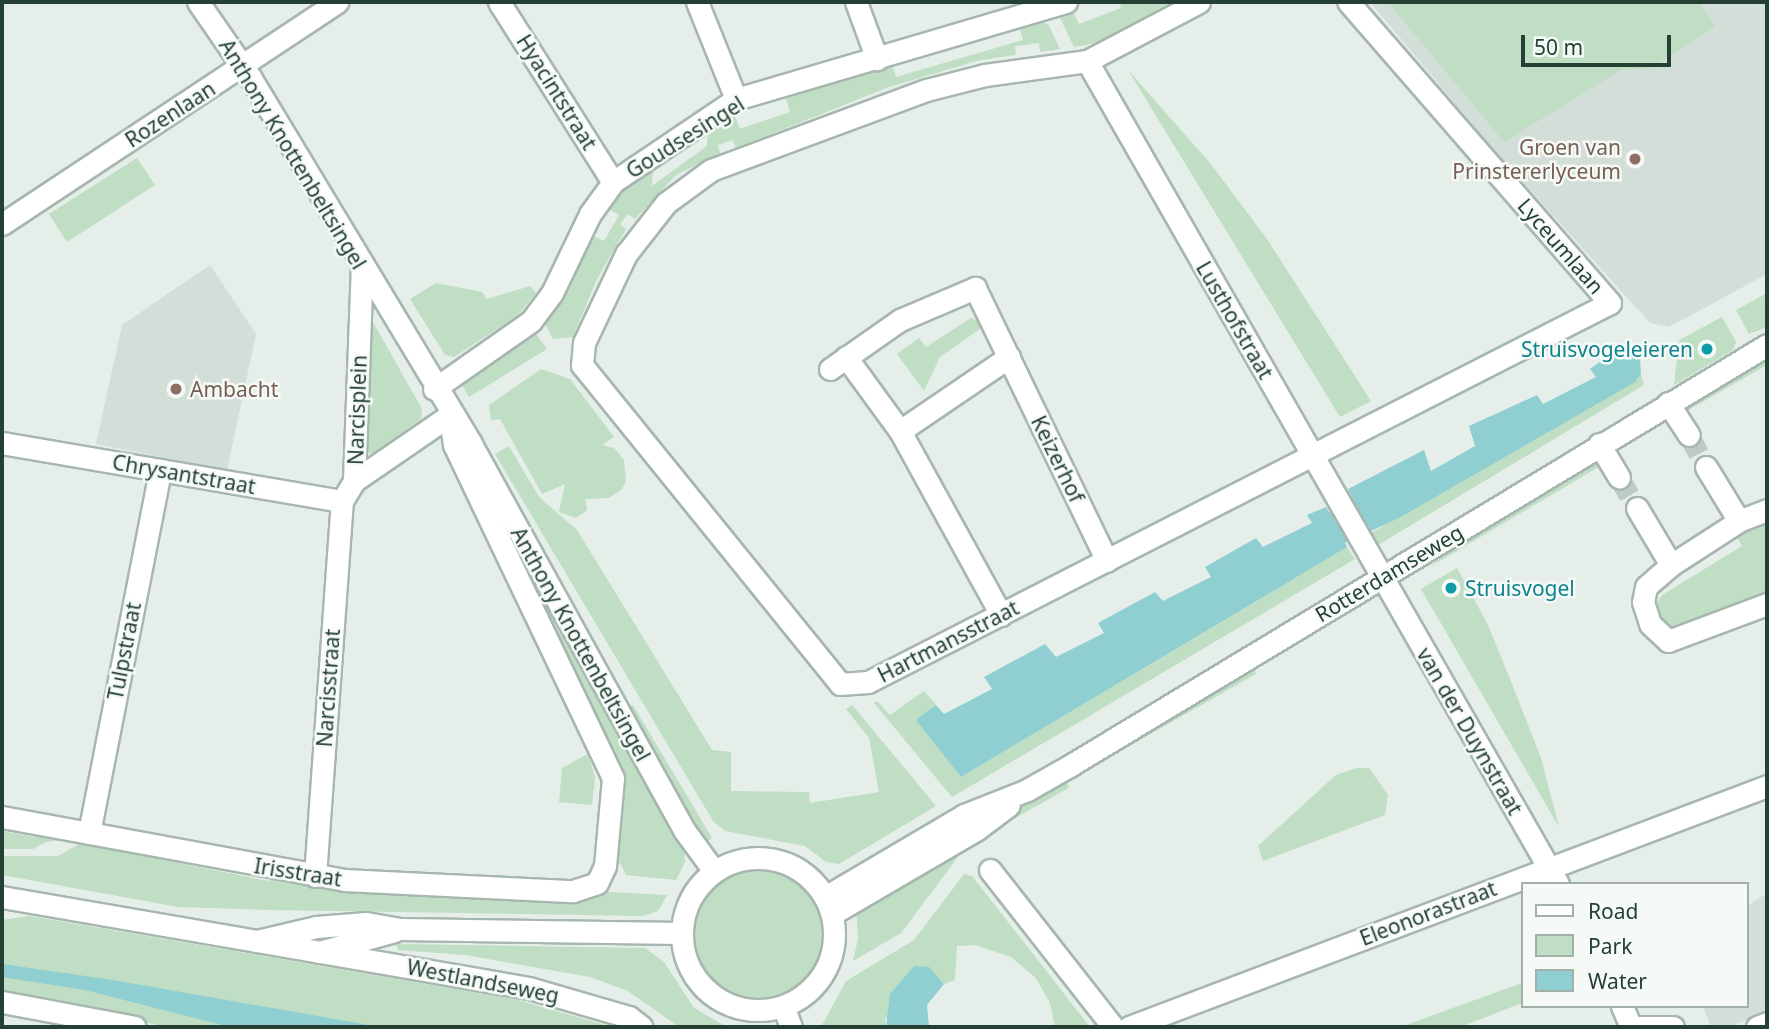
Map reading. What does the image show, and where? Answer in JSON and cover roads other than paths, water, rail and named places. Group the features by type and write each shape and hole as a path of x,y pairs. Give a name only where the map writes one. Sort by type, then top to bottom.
{"street":[{"name":"Anthony Knottenbeltsingel","path":"198,2 242,64 450,415 471,444 684,830 714,871"},
{"name":"Rozenlaan","path":"2,224 337,2"},
{"name":"Hyacintstraat","path":"499,2 613,182"},
{"path":"697,2 736,99"},
{"path":"856,2 877,59"},
{"name":"Goudsesingel","path":"434,388 531,321 552,293 590,214 613,182 736,99 877,59 1012,9 1066,2"},
{"name":"Goudsesingel","path":"581,358 607,291 633,241 681,189 711,170 926,90 985,75 1087,61 1199,2"},
{"name":"Lyceumlaan","path":"1314,455 1610,303 1348,2"},
{"name":"Lusthofstraat","path":"1087,61 1383,579"},
{"name":"Narcisplein","path":"354,481 362,265"},
{"name":"Keizerhof","path":"1002,614 901,431 839,363 900,320 975,288 1107,561"},
{"name":"Rotterdamseweg","path":"828,906 964,815 1027,790 1383,579 1761,346"},
{"path":"901,431 1009,357"},
{"name":"Hartmansstraat","path":"581,358 592,381 840,684 868,682 1314,455"},
{"path":"1668,403 1689,435"},
{"name":"Anthony Knottenbeltsingel","path":"450,415 454,444 613,778 605,866 597,883"},
{"name":"Narcisplein","path":"354,481 450,415"},
{"name":"Chrysantstraat","path":"2,443 342,501"},
{"path":"1600,444 1619,477"},
{"name":"Tulpstraat","path":"89,833 160,470"},
{"path":"1716,472 1739,520"},
{"path":"342,501 354,481"},
{"name":"Narcisstraat","path":"314,876 342,501"},
{"path":"1767,510 1739,520 1671,565 1646,587 1643,602 1650,624 1668,640 1767,604"},
{"path":"1641,514 1671,565"},
{"name":"van der Duynstraat","path":"1383,579 1553,876"},
{"name":"Eleonorastraat","path":"1536,882 1767,786"},
{"name":"Irisstraat","path":"2,817 314,876 573,891 597,883"},
{"path":"748,858 783,862 812,880 828,906 834,939 825,969 805,994 783,1006 751,1010 719,1000 695,978 681,933 693,893 714,871 748,858"},
{"path":"990,870 1113,1027"},
{"name":"Eleonorastraat","path":"1129,1027 1520,888"},
{"name":"Westlandseweg","path":"5,899 529,988 629,1017 642,1027"},
{"name":"Westlandseweg","path":"257,942 316,927 366,923 400,929 681,933"},
{"name":"Westlandseweg","path":"319,953 400,929"},
{"path":"2,1002 46,1018 135,1027"},
{"path":"783,1006 792,1027"},
{"path":"1623,1008 1630,1027 1667,1019"},
{"path":"1757,1027 1767,1023"}],"water":[{"path":"1619,348 1631,348 1640,356 1641,374 1635,382 1399,518 1345,543 1347,547 961,777 916,720 936,705 944,714 992,689 984,677 1045,644 1056,657 1104,633 1098,623 1155,592 1163,601 1211,577 1205,567 1256,538 1263,547 1312,523 1307,515 1326,507 1330,513 1354,501 1348,489 1424,450 1431,471 1475,446 1469,426 1537,395 1543,404 1596,377 1590,369"},
{"path":"2,964 113,980 380,1027 230,1027 85,990 2,977"},
{"path":"914,966 929,967 944,984 927,1005 929,1027 886,1027 890,994"}],"tunnel":[{"path":"1689,435 1706,467"},
{"path":"1619,477 1637,508"}],"place":[{"name":"Groen van Prinstererlyceum","path":"1635,159"},
{"name":"Struisvogeleieren","path":"1707,349"},
{"name":"Ambacht","path":"176,389"},
{"name":"Struisvogel","path":"1451,588"}]}
